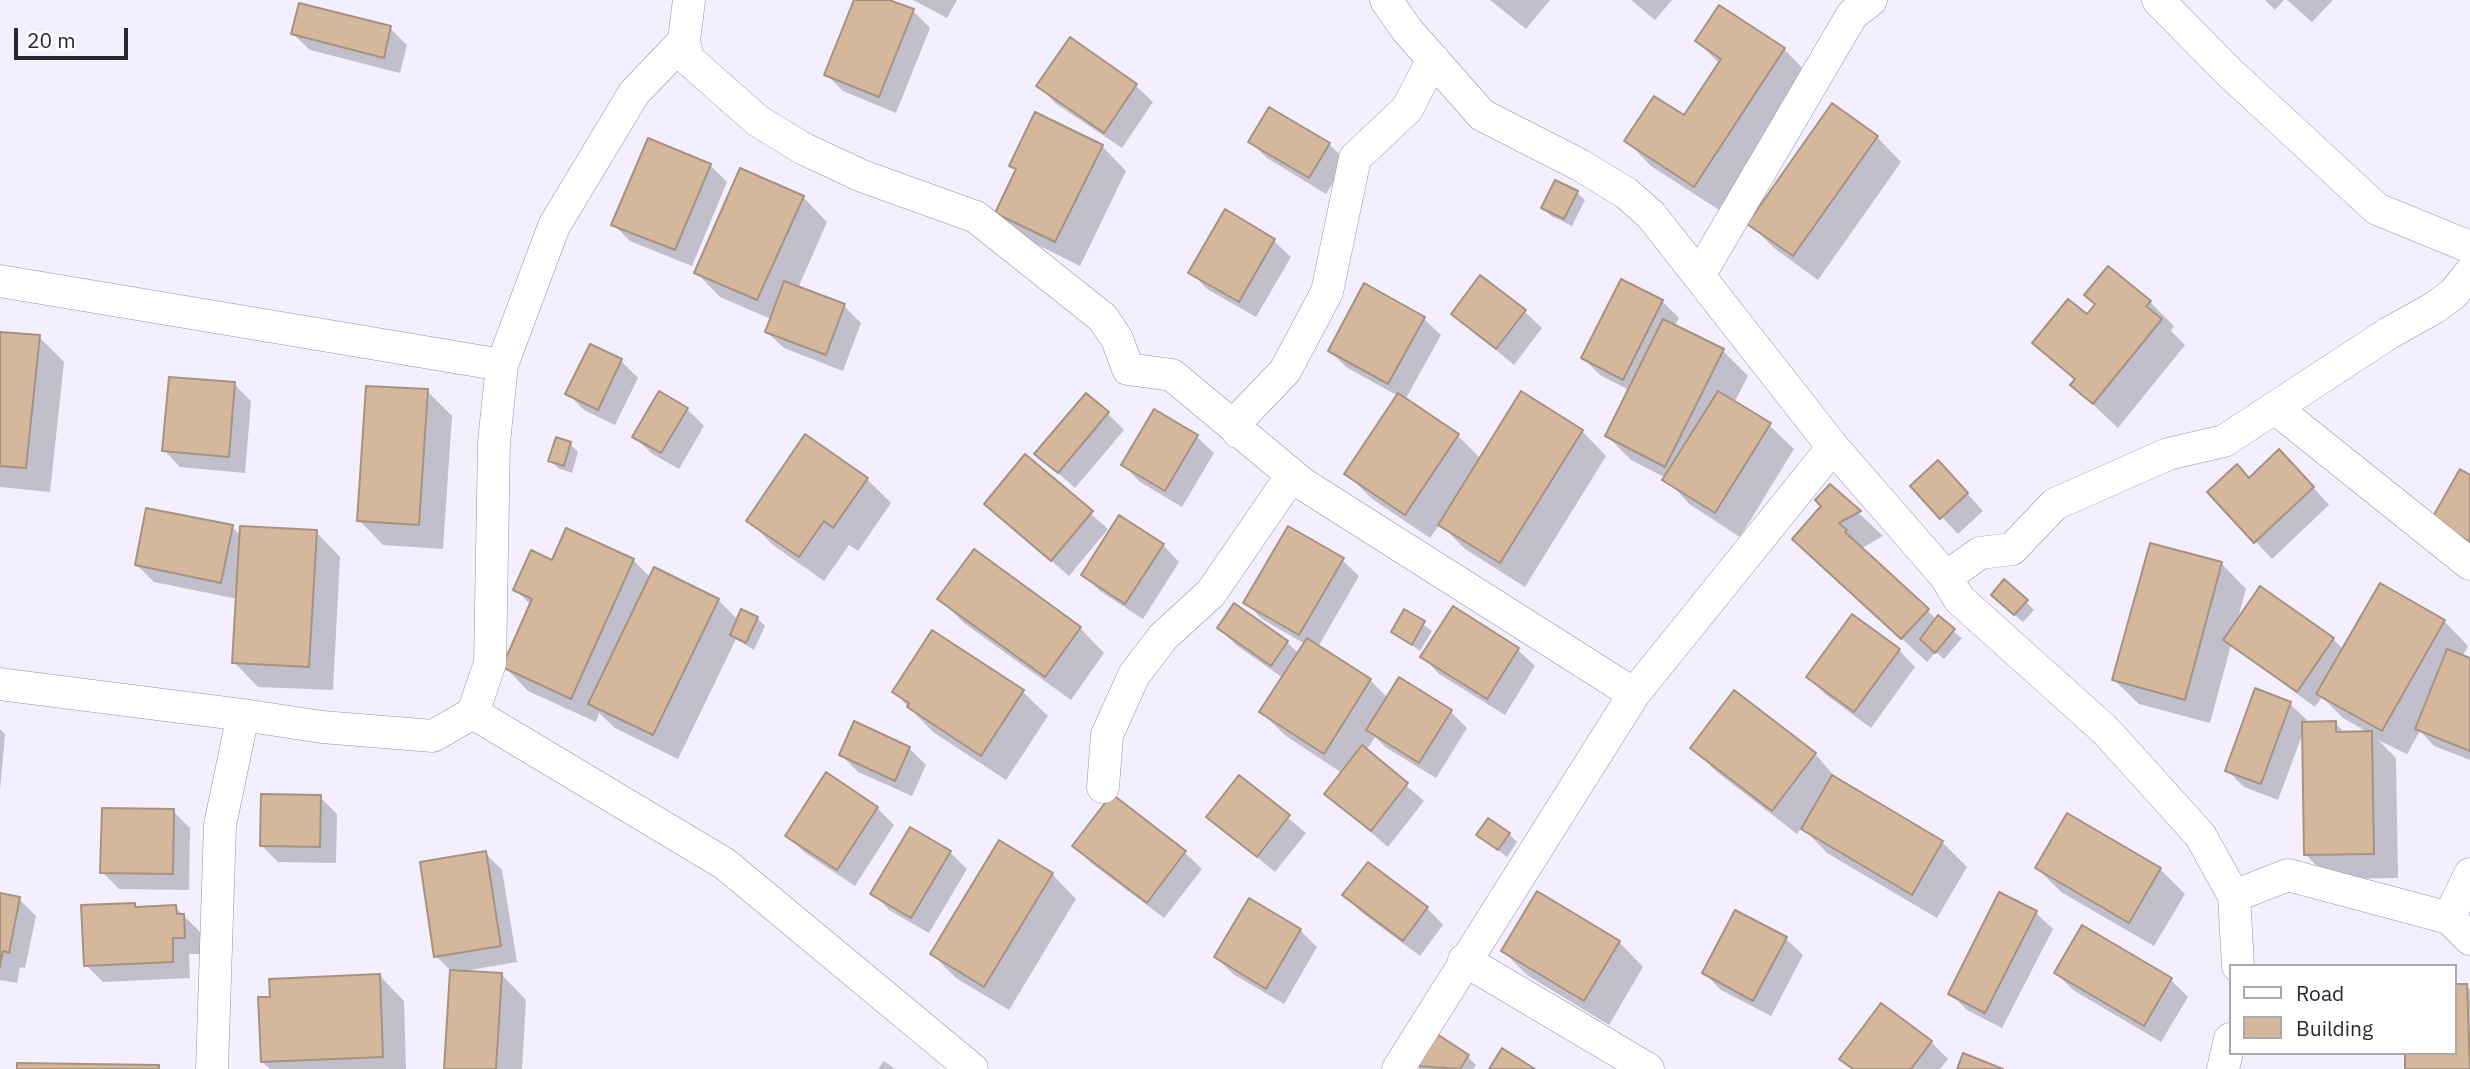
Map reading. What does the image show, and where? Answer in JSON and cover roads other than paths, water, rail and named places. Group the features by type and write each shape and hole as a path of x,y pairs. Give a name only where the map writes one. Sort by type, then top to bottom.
{"street":[{"path":"689,0 684,41 688,59 758,121 804,149 862,176 976,218 1103,318 1117,339 1128,369 1172,375 1292,475 1634,694"},
{"path":"1386,0 1482,115 1580,164 1626,193 1651,215 1700,274 1833,447 1946,577 1959,599 2114,739 2200,835 2234,896 2238,964"},
{"path":"1700,274 1852,15 1871,0"},
{"path":"2158,0 2230,73 2377,209 2470,247"},
{"path":"0,684 322,727 433,736 473,713 490,663 494,442 502,365 554,226 634,93 684,41"},
{"path":"1238,432 1239,419 1285,371 1327,292 1355,158 1407,109 1433,59"},
{"path":"1946,577 1980,553 2012,549 2055,504 2168,454 2224,441 2389,333 2434,308 2453,294 2470,273"},
{"path":"0,281 502,365"},
{"path":"2274,408 2470,564"},
{"path":"1398,1069 1464,960 1634,694 1833,447"},
{"path":"1103,788 1107,735 1133,675 1163,637 1211,593 1292,475"},
{"path":"473,713 725,864 972,1069"},
{"path":"212,1069 220,825 243,715"},
{"path":"2234,896 2288,874 2459,929 2470,874"},
{"path":"1464,960 1648,1069"},
{"path":"2223,1069 2228,1048"}]}
